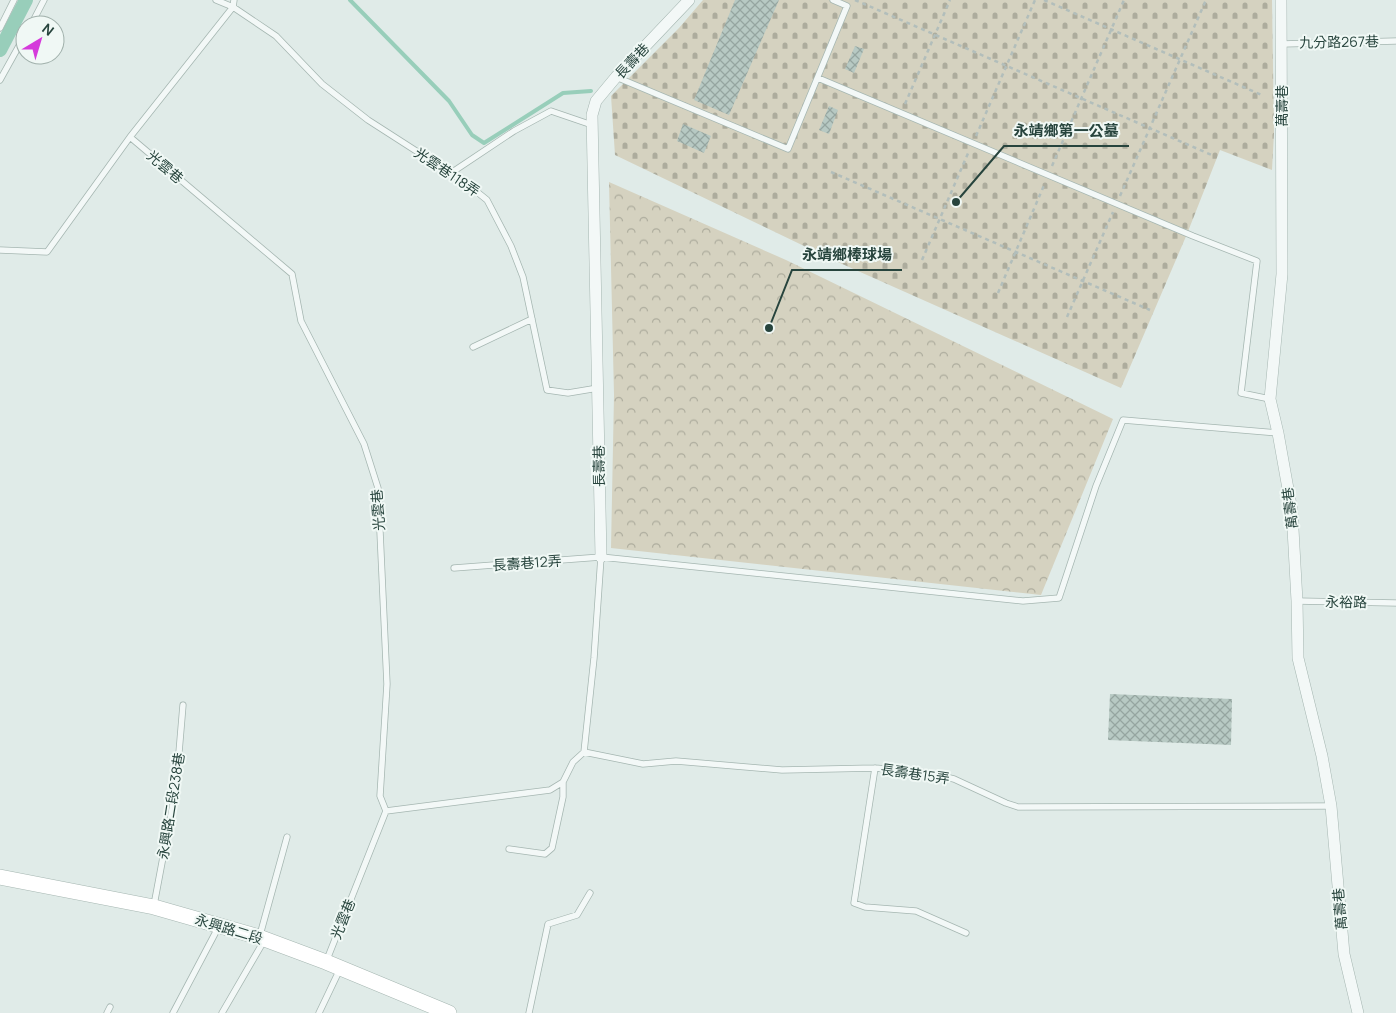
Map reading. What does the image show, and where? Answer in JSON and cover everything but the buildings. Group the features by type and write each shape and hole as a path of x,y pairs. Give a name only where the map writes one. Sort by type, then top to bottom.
{"street":[{"name":"長壽巷","path":"601,557 592,115 596,101 616,77 689,0"},
{"name":"萬壽巷","path":"1281,0 1282,274 1270,399 1292,511 1298,658 1322,756 1331,806 1344,954 1358,1013"},
{"name":"永興路二段","path":"0,877 154,907 262,938 326,962 449,1013"}],"lane":[{"path":"0,28 14,0"},
{"path":"36,15 44,0"},
{"name":"光雲巷118弄","path":"216,0 233,7 276,36 322,84 368,120 452,173 487,200 511,246 523,277 547,390 568,393 598,388"},
{"path":"0,250 47,252 130,137 233,7 234,0"},
{"path":"616,77 788,148 847,6 833,0"},
{"name":"九分路267巷","path":"1282,44 1396,41"},
{"path":"0,80 15,53"},
{"path":"818,78 972,144 1257,261 1241,393 1270,399"},
{"path":"452,173 514,131 551,111 592,125"},
{"name":"光雲巷","path":"130,137 292,274 301,321 364,444 378,488 387,684 380,796 386,810 326,962"},
{"path":"472,347 532,319"},
{"name":"長壽巷12弄","path":"454,568 601,557 1023,601 1059,598 1096,486 1123,420 1278,433"},
{"name":"長壽巷","path":"584,752 594,658 601,557"},
{"name":"永裕路","path":"1297,602 1396,603"},
{"name":"永興路二段238巷","path":"154,907 176,788 183,704"},
{"path":"508,849 545,854 552,848 563,797 563,782 573,762 584,752"},
{"name":"長壽巷15弄","path":"584,752 643,764 676,760 782,770 875,768 929,773 954,779 1006,803 1018,806 1331,806"},
{"path":"875,768 854,904 865,908 916,911 966,933"},
{"path":"386,810 550,790 563,782"},
{"path":"222,1013 262,938 287,837"},
{"path":"529,1013 548,924 577,915 590,893"},
{"path":"173,1013 219,926"},
{"path":"319,1013 340,969"},
{"path":"107,1013 110,1007"}],"path":[{"path":"856,0 1214,156"},
{"path":"901,113 950,0"},
{"path":"922,260 1034,0"},
{"path":"1044,0 1264,96"},
{"path":"998,292 1124,0"},
{"path":"1067,317 1206,0"},
{"path":"831,172 1150,310"}],"green space":[{"path":"703,0 1272,0 1274,133 1272,170 1220,150 1187,234 1121,388 831,259 615,155 611,96 679,28"},
{"path":"609,182 786,260 1113,419 1041,595 611,548 614,395"}],"waterway":[{"path":"0,50 26,0"},
{"path":"350,0 449,101 472,135 484,143 563,93 591,91"}],"place":[{"name":"永靖鄉第一公墓","path":"956,202"},
{"name":"永靖鄉棒球場","path":"769,328"}]}
